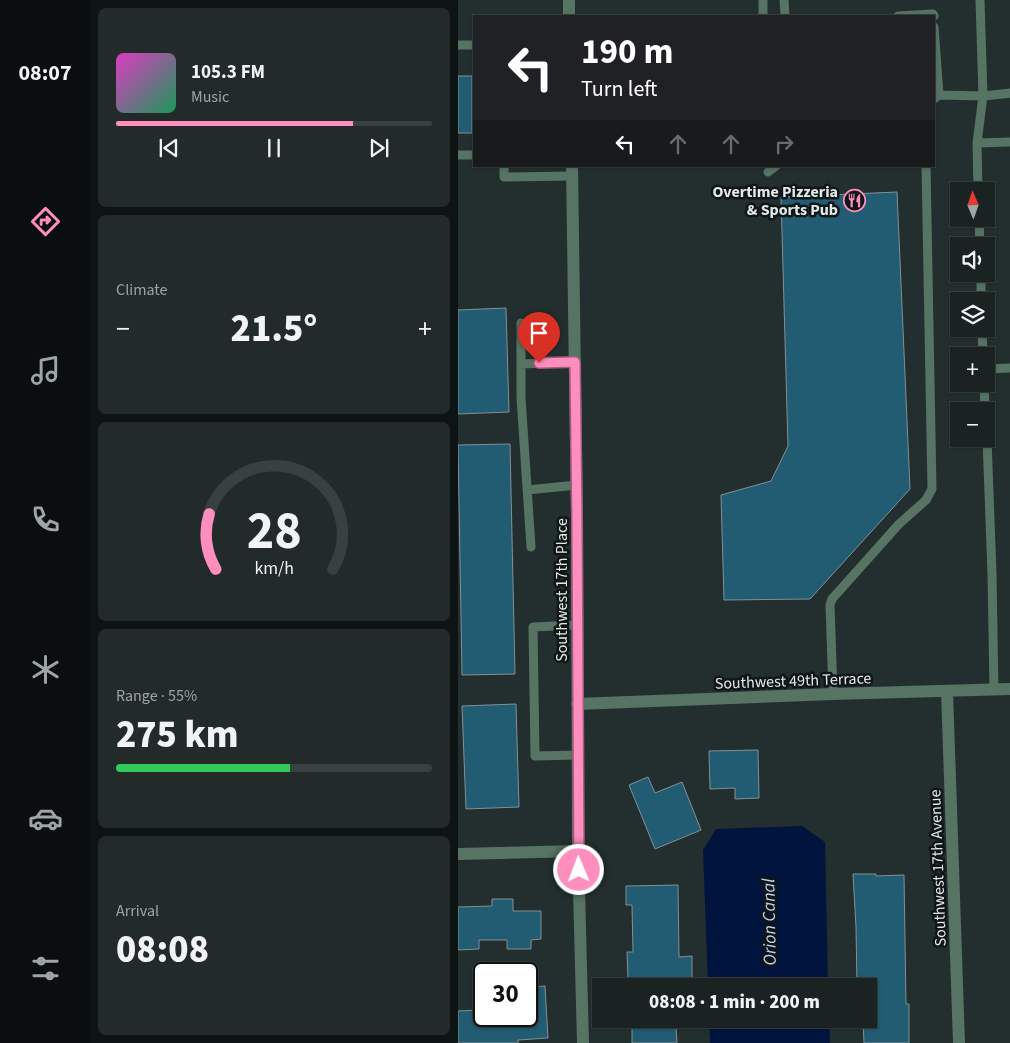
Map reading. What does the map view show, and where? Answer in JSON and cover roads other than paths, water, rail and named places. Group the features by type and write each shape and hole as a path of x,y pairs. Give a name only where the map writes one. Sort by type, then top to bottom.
{"street":[{"path":"569,0 569,15"},
{"name":"Southwest 17th Place","path":"572,171 577,485 578,851 583,1043"},
{"name":"Southwest 49th Terrace","path":"577,704 1010,689"},
{"name":"Southwest 17th Avenue","path":"948,692 959,1043"},
{"path":"458,854 578,851"}],"lane":[{"path":"763,0 763,15"},
{"path":"784,0 787,15"},
{"path":"978,182 976,143 983,96 980,0"},
{"path":"916,15 934,15"},
{"path":"458,45 473,45"},
{"path":"935,62 936,97 983,96 1010,93"},
{"path":"976,143 1010,142"},
{"path":"458,155 473,155"},
{"path":"504,167 504,177 572,171"},
{"path":"768,172 775,167"},
{"path":"833,694 830,605 832,599 899,524 926,500 932,489 926,167"},
{"path":"521,323 521,398 531,547"},
{"path":"521,364 575,362"},
{"path":"995,369 1010,368"},
{"path":"987,447 994,690"},
{"path":"527,490 577,485"},
{"path":"577,625 533,627 535,756 578,755"}],"water":[{"name":"Orion Canal","path":"802,826 825,842 828,978 708,978 703,850 716,829"},
{"path":"709,1028 829,1028 830,1043 710,1043"}],"place":[{"name":"Overtime Pizzeria & Sports Pub","path":"854,200"}]}
